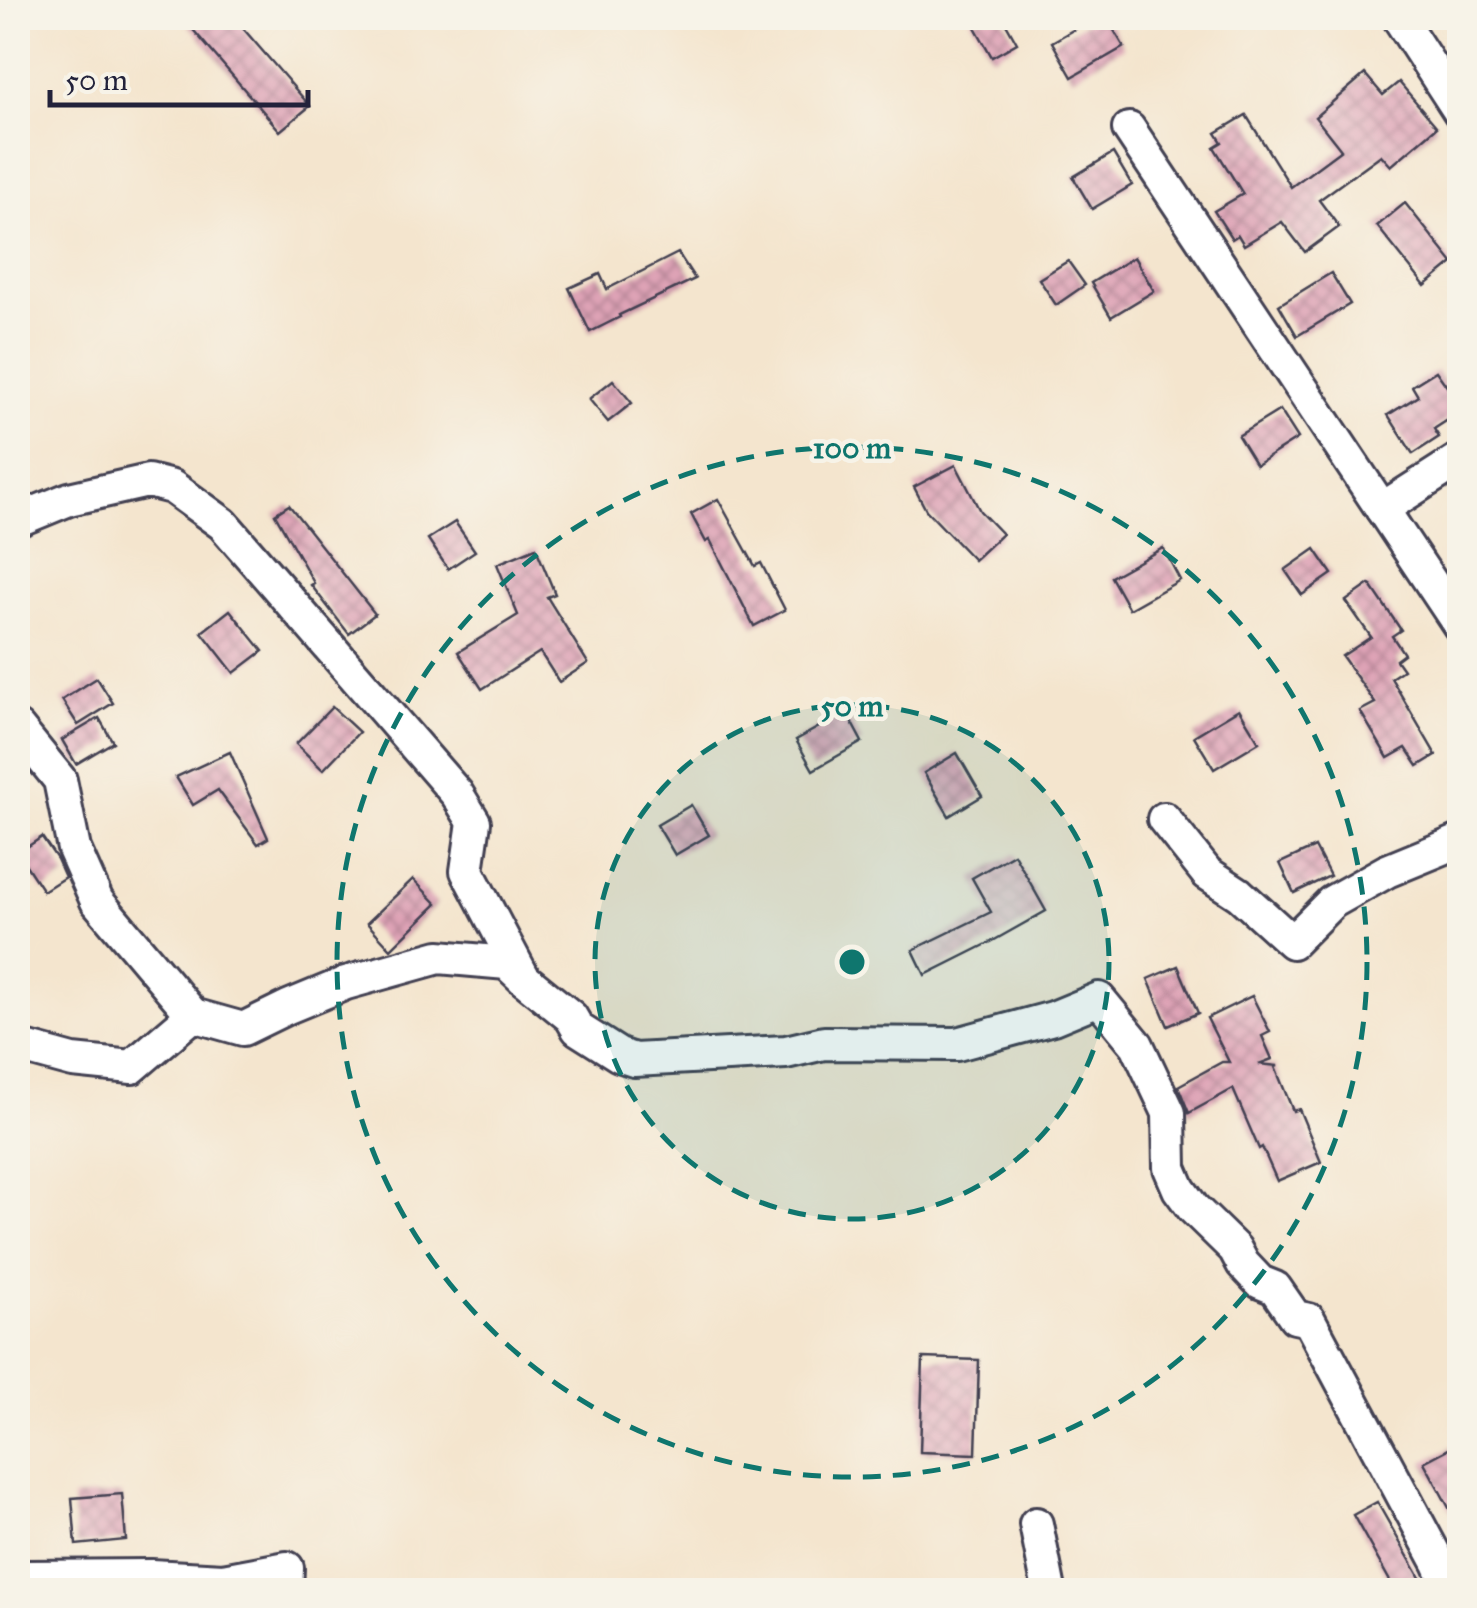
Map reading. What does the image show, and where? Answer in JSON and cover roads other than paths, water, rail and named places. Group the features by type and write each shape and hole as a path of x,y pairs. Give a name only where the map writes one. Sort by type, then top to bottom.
{"street":[{"path":"1398,18 1460,112"},
{"path":"1130,129 1460,626"},
{"path":"1382,509 1460,459"},
{"path":"18,520 69,498 148,481 172,487 223,524 457,794 474,822 467,871 524,979"},
{"path":"18,728 60,780 74,848 97,901 193,1015 243,1028 346,983 439,957 507,963 570,1017 578,1029 634,1060 786,1052 824,1044 956,1044 1054,1018 1099,999 1137,1045 1169,1113 1170,1168 1179,1189 1260,1282 1274,1288 1295,1317 1309,1320 1450,1570"},
{"path":"1164,819 1207,872 1292,942 1332,902 1387,871 1460,842"},
{"path":"18,1046 73,1061 132,1068 193,1015"},
{"path":"1036,1524 1050,1590"},
{"path":"22,1581 151,1576 223,1580 287,1568 286,1590"}]}
